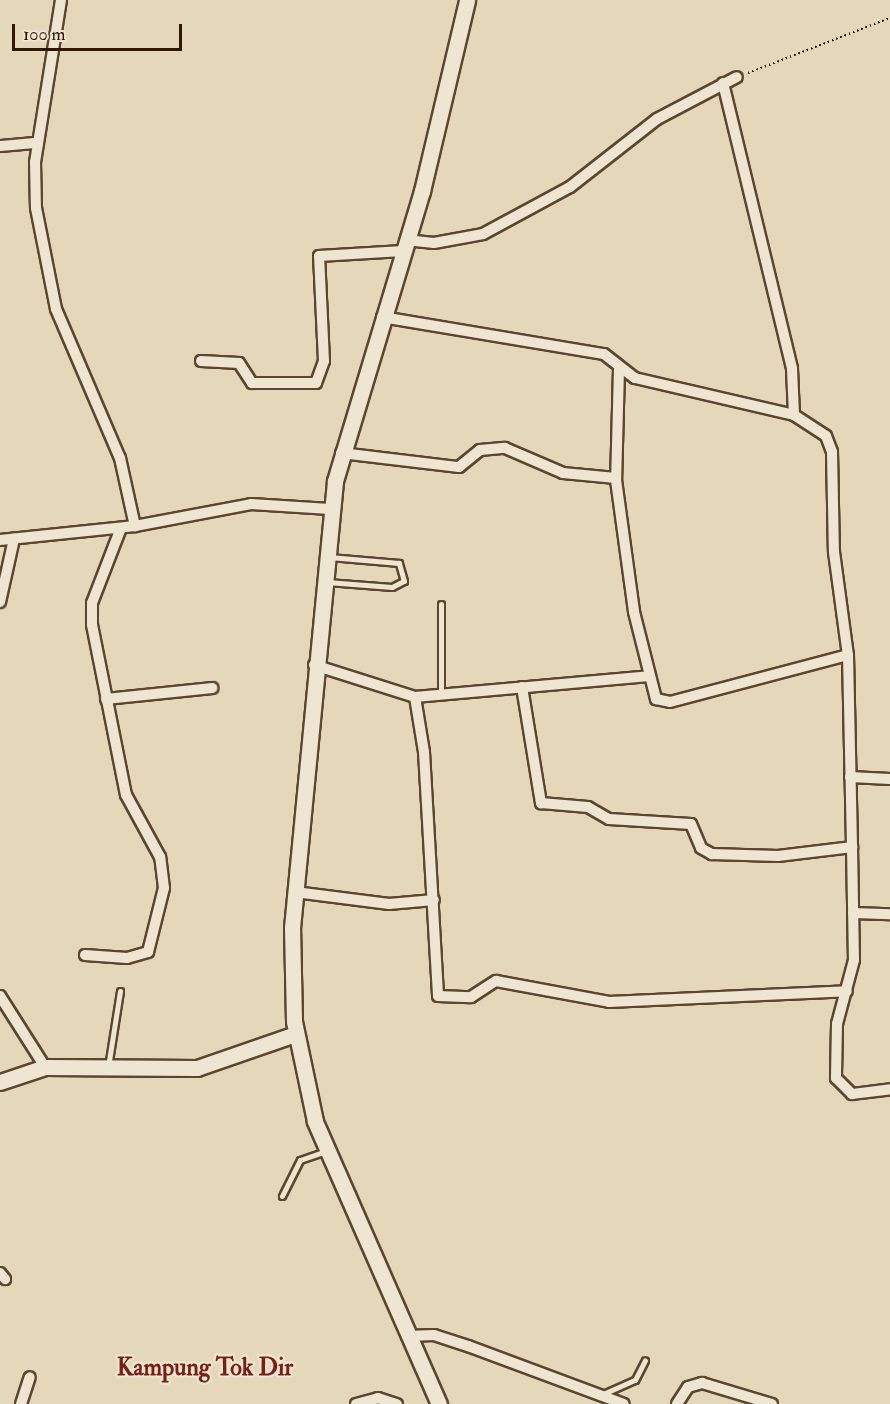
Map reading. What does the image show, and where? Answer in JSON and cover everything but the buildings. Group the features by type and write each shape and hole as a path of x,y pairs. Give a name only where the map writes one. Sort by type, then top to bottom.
{"street":[{"path":"62,0 38,143 36,208 56,309 120,459 135,526"},
{"path":"439,1404 327,1151 295,1034 295,892 330,509 341,453 405,245 467,0"},
{"path":"201,361 239,363 252,383 316,383 324,361 319,256 434,243 483,234 570,187 657,119 737,77"},
{"path":"723,83 792,369 794,415"},
{"path":"0,146 38,143"},
{"path":"382,317 553,343 604,354 619,369 634,378 794,415 826,436 832,452 834,552 848,655 852,847 854,960 836,1035 838,1085 852,1094 890,1089"},
{"path":"619,369 616,477 649,676 656,699 670,702 848,655"},
{"path":"341,453 459,467 480,450 505,448 563,473 616,477"},
{"path":"0,540 135,526 251,504 330,509"},
{"path":"85,955 127,958 148,952 164,888 160,857 126,795 91,613 121,528"},
{"path":"0,602 14,539"},
{"path":"314,665 415,697 649,676"},
{"path":"522,687 541,803 588,807 609,819 691,824 701,848 712,854 778,856 852,847"},
{"path":"106,699 212,688"},
{"path":"415,697 424,752 438,996 471,997 496,981 609,1002 847,991"},
{"path":"850,777 890,779"},
{"path":"295,892 388,904 434,900"},
{"path":"853,913 890,914"},
{"path":"0,996 19,1034 45,1067"},
{"path":"0,1082 45,1067 197,1068 295,1034"},
{"path":"407,1336 457,1342 624,1404"},
{"path":"21,1404 30,1377"},
{"path":"677,1404 688,1388 702,1383 772,1404"},
{"path":"357,1404 378,1398 397,1404"}],"lane":[{"path":"322,582 392,587 404,581 399,563 324,556"},
{"path":"441,604 441,695"},
{"path":"107,1069 120,991"},
{"path":"282,1196 300,1160 327,1151"},
{"path":"599,1396 629,1385 645,1360"}],"path":[{"path":"737,77 890,18"}],"district":[{"name":"Kampung Tok Dir","path":"205,1368"}]}
